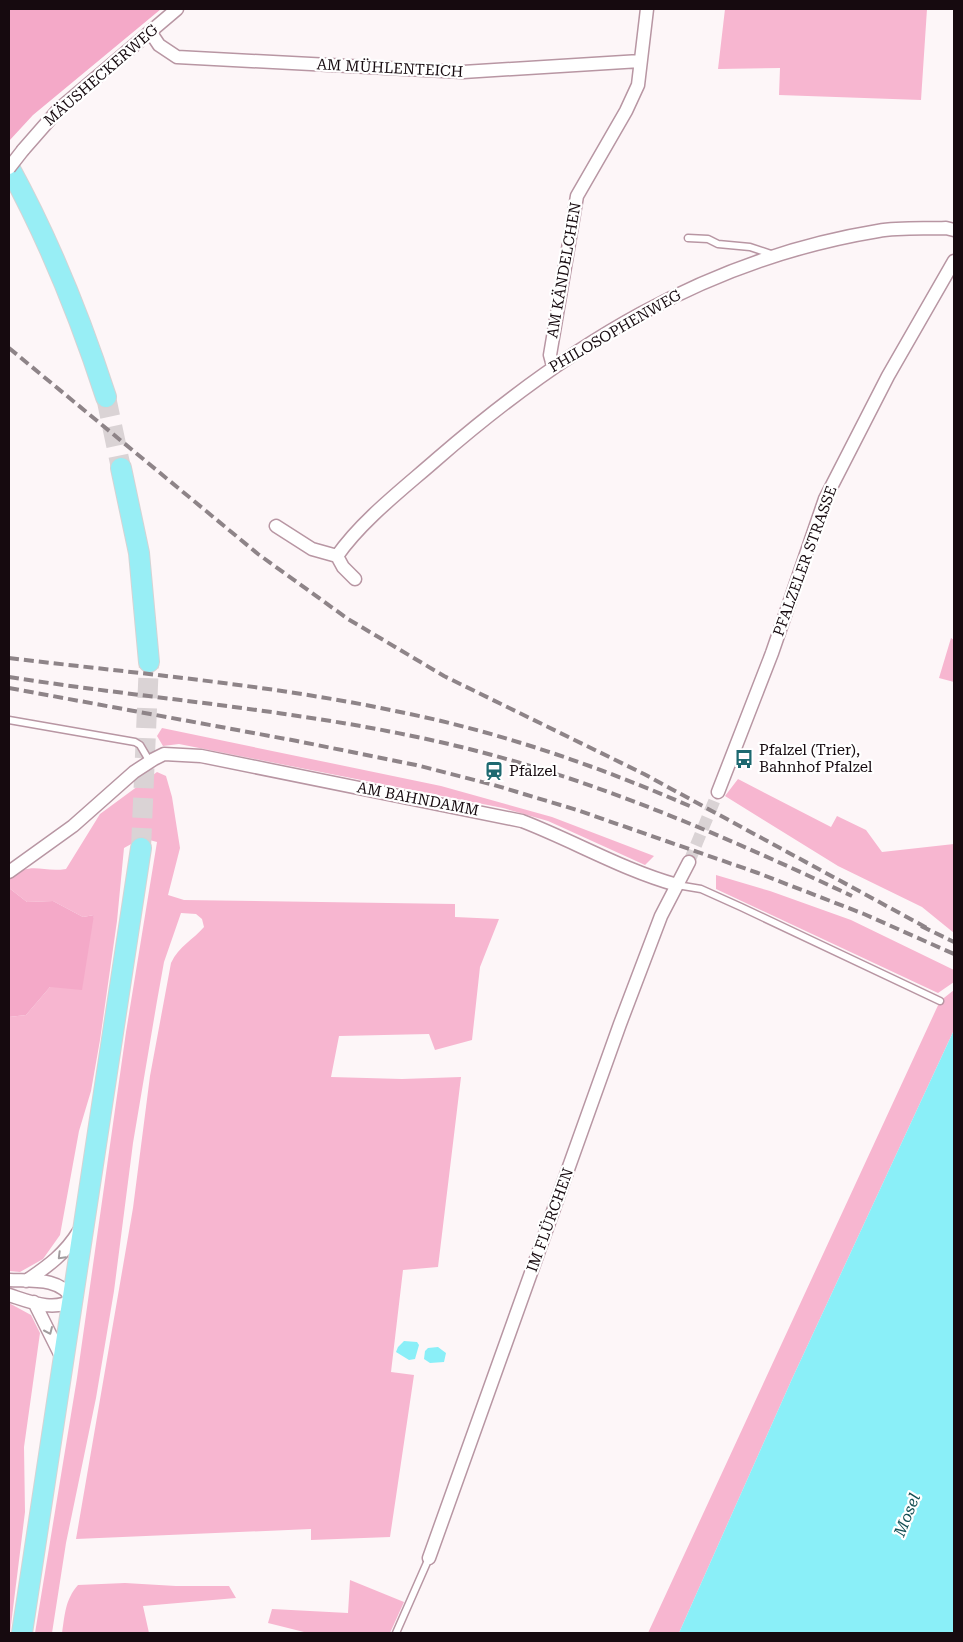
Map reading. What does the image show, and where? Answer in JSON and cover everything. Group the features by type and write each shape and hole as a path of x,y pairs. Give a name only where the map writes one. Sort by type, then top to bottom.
{"main road":[{"path":"9,167 39,224 64,279 86,336 106,397"},
{"path":"121,468 139,553 149,662"},
{"path":"22,1633 140,848"}],"street":[{"name":"MÄUSHECKERWEG","path":"9,167 58,110 178,9"},
{"name":"AM KÄNDELCHEN","path":"554,366 550,355 577,196 626,112 638,85 647,9"},
{"name":"AM MÜHLENTEICH","path":"151,33 160,45 177,57 462,72 640,61"},
{"name":"PHILOSOPHENWEG","path":"337,556 347,542 413,480 498,408 554,366 611,330 697,284 775,255 879,230 946,228 954,230"},
{"name":"PFALZELER STRASSE","path":"718,792 772,653 825,499 888,376 954,261"},
{"path":"276,526 312,549 337,556 343,567 355,578"},
{"name":"AM BAHNDAMM","path":"9,872 73,826 134,772 164,754 201,756 522,820 653,878 677,885"},
{"path":"677,885 689,862"},
{"name":"IM FLÜRCHEN","path":"429,1558 620,1024 661,916 677,885"},
{"path":"26,1280 55,1262 69,1247 85,1220"},
{"path":"9,1280 51,1282 65,1289 73,1299 56,1306 9,1295"},
{"path":"34,1302 63,1361"}],"lane":[{"path":"688,238 708,240 718,244 750,247 775,255"},
{"path":"9,720 135,742 140,745 150,762"},
{"path":"677,885 701,889 940,1001"},
{"path":"396,1633 429,1558"}],"shaded area":[{"path":"9,9 161,9 33,115 9,141"},
{"path":"725,9 927,9 921,100 779,95 780,68 718,69"},
{"path":"951,638 954,640 954,682 939,678"},
{"path":"162,728 441,786 552,817 654,856 645,865 548,821 503,808 179,744 163,746 157,736"},
{"path":"157,772 166,776 172,797 180,848 168,895 184,900 455,904 455,917 499,919 480,967 472,1040 435,1050 429,1034 339,1036 331,1077 402,1079 461,1077 438,1267 403,1270 391,1372 414,1375 390,1537 311,1540 311,1529 76,1539 133,1208 150,1076 171,963 182,948 204,927 202,919 196,914 181,913 164,962 157,1001 133,1143 114,1291 96,1398 66,1543 52,1633 35,1633 77,1378 126,1032 157,842 142,838 124,848 117,921 100,1040 91,1091 79,1131 60,1235 43,1259 20,1272 9,1271 9,1017 26,1015 50,987 72,987 94,915 83,917 53,901 27,902 9,888 9,879 24,870 36,868 66,869 100,814"},
{"path":"738,779 831,827 837,816 866,830 882,852 954,844 954,933 922,907 838,866 725,796"},
{"path":"716,875 770,891 851,920 954,970 954,982 938,993 716,889"},
{"path":"9,888 27,902 53,901 83,917 94,915 82,990 50,987 26,1015 9,1017"},
{"path":"954,990 954,1030 792,1379 679,1633 648,1633 940,1001"},
{"path":"9,1303 31,1315 40,1333 24,1447 25,1512 10,1633"},
{"path":"350,1580 404,1602 390,1633 308,1633 268,1623 272,1609 348,1613"},
{"path":"125,1583 176,1586 229,1586 236,1598 143,1606 149,1633 62,1633 70,1596 78,1585"}],"water":[{"name":"Mosel","path":"954,1030 954,1633 679,1633 792,1379"},
{"path":"404,1341 417,1342 419,1345 415,1359 409,1360 396,1352"},
{"path":"438,1347 446,1353 444,1362 430,1363 424,1359 425,1351 428,1348"}],"tunnel":[{"path":"106,397 121,468"},
{"path":"141,848 149,662"},
{"path":"689,862 718,792"}],"railway":[{"path":"9,348 258,554 348,619 444,676 644,774 927,928"},
{"path":"9,658 307,695 442,721 551,752 622,778 692,807"},
{"path":"9,677 312,718 432,740 492,755 538,768 630,800 720,836 852,896"},
{"path":"9,688 297,741 416,765 494,785 577,810 758,873 864,914 954,954"},
{"path":"921,926 954,942"}],"place":[{"name":"Pfalzel (Trier), Bahnhof Pfalzel","path":"744,759"},
{"name":"Pfalzel","path":"494,771"}]}
